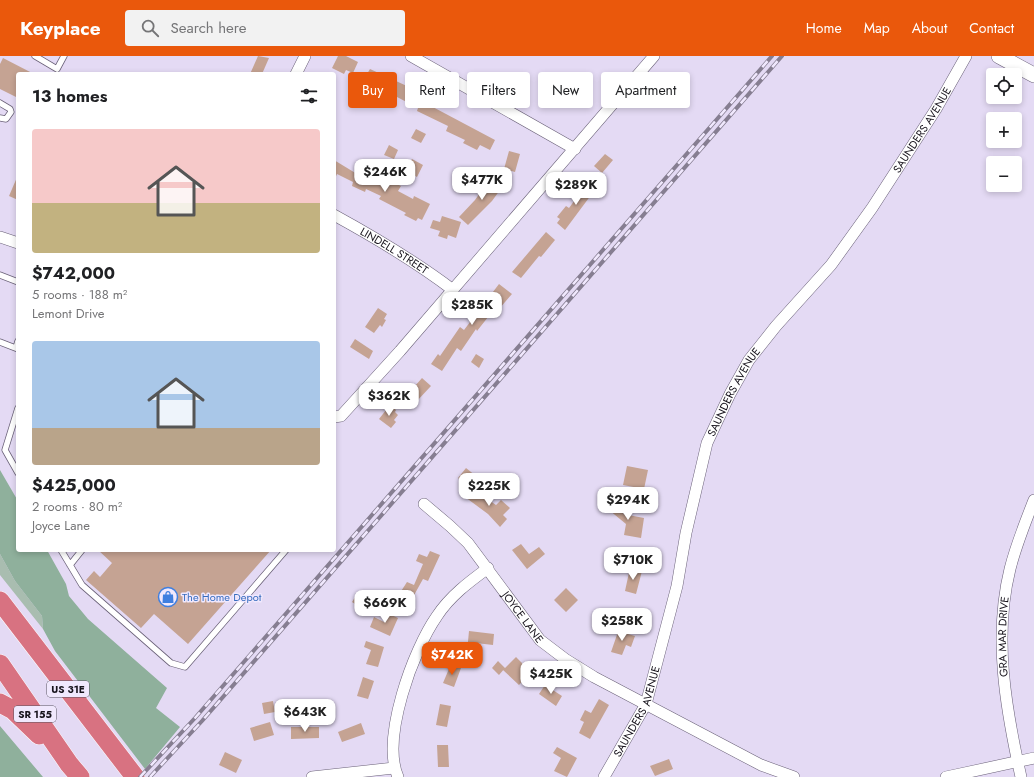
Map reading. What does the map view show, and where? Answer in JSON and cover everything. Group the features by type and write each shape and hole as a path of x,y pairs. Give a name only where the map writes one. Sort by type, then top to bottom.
{"highway":[{"name":"US 31E","path":"0,601 135,777"},
{"name":"SR 155","path":"0,664 74,771"},
{"path":"0,703 12,710 74,771"}],"main road":[{"path":"999,56 1034,75"}],"street":[{"path":"297,72 305,56"},
{"path":"411,56 575,149"},
{"path":"336,417 341,416 453,290 654,56"},
{"name":"SAUNDERS AVENUE","path":"604,777 646,704 675,592 687,526 707,443 730,394 749,360 776,326 831,265 872,208 935,110 966,56"},
{"name":"LINDELL STREET","path":"336,216 389,245 419,264 453,290"},
{"path":"0,238 16,242"},
{"name":"GRA MAR DRIVE","path":"1021,777 1008,708 1002,659 1003,611 1010,571 1019,537 1034,500"},
{"name":"JOYCE LANE","path":"424,504 450,526 488,568 540,640 565,659 594,677 761,765 794,777"},
{"path":"312,777 396,773 394,735 400,700 416,653 437,616 463,586 488,568"},
{"path":"946,777 1034,758"}],"lane":[{"path":"35,56 58,71 64,56"},
{"path":"0,104 10,109 11,112 6,119 0,118"},
{"path":"0,275 16,281"},
{"path":"0,342 16,348"},
{"path":"16,414 5,450 16,469"},
{"path":"61,552 82,585 171,663 185,667 284,552"},
{"path":"70,565 80,552"}],"green space":[{"path":"0,470 16,498 16,552 48,552 66,584 69,596 88,619 167,688 156,708 180,727 145,769 55,651 43,629 42,616 15,581 0,554"},
{"path":"0,554 15,581 42,616 43,629 0,575"},
{"path":"0,726 43,777 0,777"}],"building":[{"path":"258,56 269,58 263,72 251,72"},
{"path":"338,56 346,56 358,62 353,72 346,70 344,74 332,68"},
{"path":"3,58 30,72 16,72 16,97 0,89 0,64"},
{"path":"370,69 376,72 368,72"},
{"path":"397,81 405,85 405,101 397,97"},
{"path":"418,108 435,108 495,140 490,150 480,145 477,150 463,143 465,140 446,131 448,126 417,111"},
{"path":"416,129 426,134 421,143 411,138"},
{"path":"389,145 398,150 394,159 384,155"},
{"path":"509,151 520,154 515,172 504,169"},
{"path":"605,154 613,160 602,173 594,166"},
{"path":"412,159 423,165 417,177 406,171"},
{"path":"336,161 357,174 358,173 385,186 388,180 401,186 398,191 413,199 414,196 430,204 422,220 418,218 416,221 404,215 406,213 379,199 381,196 366,189 365,192 352,186 353,182 337,174 336,176"},
{"path":"492,176 501,183 498,188 500,190 492,201 468,225 459,217 475,200"},
{"path":"16,180 16,199 9,196"},
{"path":"589,181 597,187 565,230 557,223 560,219 557,217 566,206 569,208"},
{"path":"442,216 461,222 456,238 448,235 447,239 438,236 440,231 430,228 433,220 440,222"},
{"path":"546,232 555,240 541,257 539,256 521,278 512,272"},
{"path":"499,284 512,294 499,309 496,307 477,331 476,329 461,351 457,348 442,371 431,364 438,354 440,356 460,327 464,330"},
{"path":"378,308 387,314 384,319 386,320 382,327 380,325 374,333 365,327"},
{"path":"355,339 373,351 369,359 350,347"},
{"path":"476,354 484,359 479,368 471,362"},
{"path":"422,378 431,386 416,402 407,395"},
{"path":"390,405 396,410 395,412 398,415 394,420 396,422 391,428 379,419"},
{"path":"627,466 648,470 644,489 623,485"},
{"path":"466,468 476,476 468,486 458,478"},
{"path":"472,488 496,505 501,500 510,508 503,515 507,519 500,527 488,514 465,497"},
{"path":"617,500 627,508 623,514 644,518 641,538 624,535 626,524 609,510"},
{"path":"521,544 529,554 539,547 545,554 527,569 512,550"},
{"path":"430,551 440,555 428,581 423,579 408,606 396,599 407,582 414,585 423,564 416,561 419,554 427,557"},
{"name":"The Home Depot","path":"100,552 269,552 188,644 154,614 141,628 86,580 94,571 100,577 112,563"},
{"path":"630,568 642,571 636,594 625,591"},
{"path":"566,588 578,600 566,612 554,600"},
{"path":"359,591 370,598 363,609 352,602"},
{"path":"387,613 398,618 390,636 370,627 374,617 384,622"},
{"path":"619,629 629,632 628,634 635,636 631,647 626,645 622,655 611,652"},
{"path":"469,631 494,634 493,645 476,643 475,653 467,652"},
{"path":"366,641 384,647 378,667 366,664 371,650 364,647"},
{"path":"516,657 531,672 519,685 503,670"},
{"path":"498,661 505,668 499,675 492,668"},
{"path":"451,664 461,668 454,687 443,683"},
{"path":"363,677 374,681 368,699 357,696"},
{"path":"545,685 562,696 556,706 539,694"},
{"path":"599,699 609,705 590,739 579,733 584,722 580,720 585,710 591,713"},
{"path":"273,701 275,712 264,714 262,703"},
{"path":"440,704 451,706 447,727 436,725"},
{"path":"270,722 274,735 254,741 250,728"},
{"path":"361,723 365,734 342,742 338,732"},
{"path":"291,727 319,727 319,738 291,739"},
{"path":"437,745 448,745 449,767 438,767"},
{"path":"557,747 577,758 567,777 554,771 561,758 553,753"},
{"path":"225,752 242,760 236,773 219,765"},
{"path":"669,759 673,769 655,776 650,766"}],"railway":[{"path":"140,777 195,718 772,56"},
{"path":"150,777 202,721 782,56"}],"place":[{"name":"The Home Depot","path":"168,597"}]}
